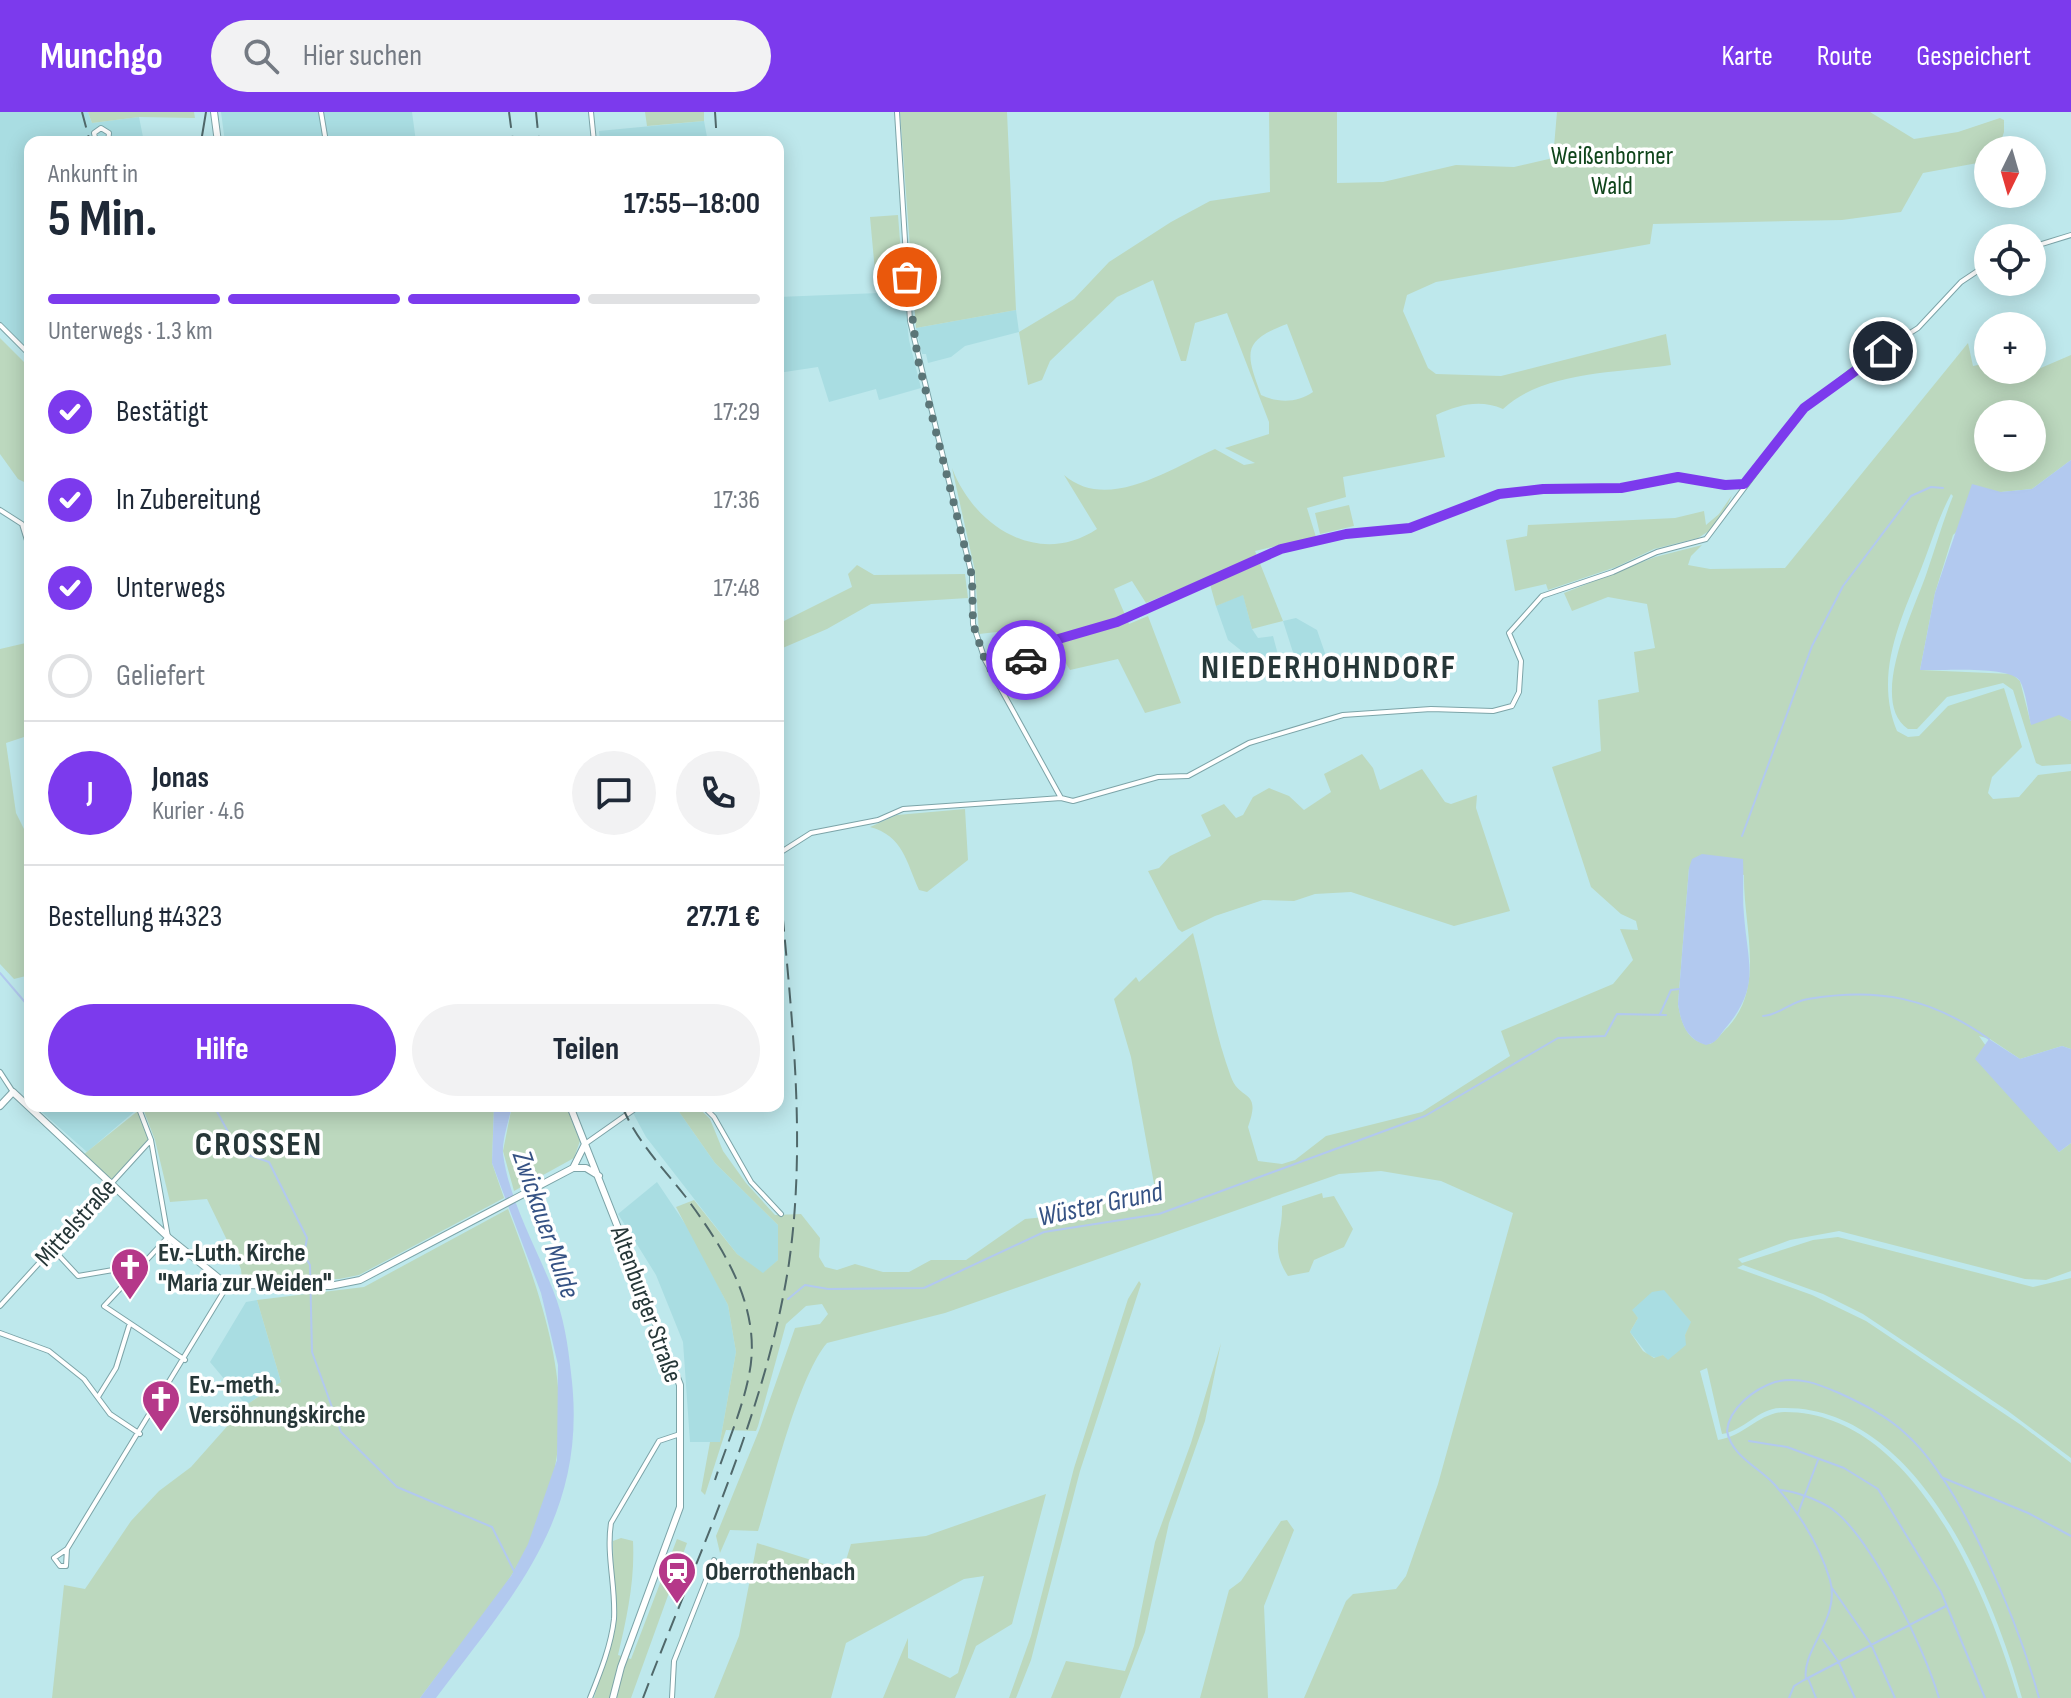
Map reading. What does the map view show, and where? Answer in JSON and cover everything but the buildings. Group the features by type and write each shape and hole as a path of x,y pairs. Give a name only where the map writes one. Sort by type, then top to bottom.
{"street":[{"path":"214,112 217,136"},
{"path":"321,112 325,136"},
{"path":"591,112 593,136"},
{"path":"897,112 910,321 972,576 973,624 978,645 1061,798"},
{"path":"95,136 101,128 109,136"},
{"path":"2046,243 2071,235"},
{"path":"784,850 811,833 878,820 903,809 1061,798 1073,801 1148,779 1188,776 1249,743 1343,715 1431,709 1493,711 1512,706 1519,692 1521,661 1509,633 1533,603 1657,552 1706,539 1729,512 1744,484 1804,408 1859,365 1918,328 1961,282 1974,273"},
{"path":"0,325 24,349"},
{"path":"1004,691 1025,661 1055,640 1117,622 1281,549 1346,534 1410,528 1508,492 1621,488 1678,477 1725,485 1744,484"},
{"path":"0,510 22,524 24,530"},
{"path":"0,1072 24,1102"},
{"path":"0,1106 13,1092"},
{"path":"35,1112 168,1237 229,1283 330,1286 360,1280 573,1168 586,1168 599,1176"},
{"path":"140,1112 151,1140 168,1237"},
{"name":"Altenburger Straße","path":"572,1112 680,1385 680,1507 621,1667 613,1698"},
{"path":"573,1168 585,1144 630,1112"},
{"path":"709,1112 751,1182 781,1214"},
{"name":"Mittelstraße","path":"0,1306 151,1140"},
{"path":"168,1237 104,1306 129,1326 185,1360"},
{"path":"52,1248 78,1276 113,1270 128,1278"},
{"path":"67,1549 140,1434 229,1283"},
{"path":"98,1397 116,1368 129,1326"},
{"path":"0,1333 49,1351 84,1379 110,1414 140,1434"},
{"path":"590,1698 604,1663 614,1618 609,1539 611,1523 659,1441 680,1434"},
{"path":"672,1698 674,1661 714,1560"}],"shaded area":[{"path":"0,112 88,112 92,123 139,117 143,136 24,136 24,346 0,321"},
{"path":"221,112 412,112 415,136 224,136"},
{"path":"704,121 707,136 599,136 599,131"},
{"path":"904,292 909,340 921,388 879,400 876,389 829,402 818,367 784,372 784,297"},
{"path":"1016,310 1019,332 965,346 951,357 928,363 926,354 922,354 916,328"},
{"path":"2071,460 2071,721 2059,715 2031,725 2022,686 2014,676 1989,671 1920,670 1935,593 1972,484 2001,492 2032,489"},
{"path":"1243,594 1252,629 1258,638 1273,636 1281,666 1244,671 1243,652 1228,640 1216,606"},
{"path":"1296,618 1317,630 1326,656 1297,665 1283,621"},
{"path":"1702,854 1743,859 1743,908 1749,962 1748,988 1736,1015 1718,1038 1706,1045 1694,1039 1686,1029 1678,1004 1689,868 1692,859"},
{"path":"1989,1039 2020,1059 2062,1046 2071,1049 2071,1143 2059,1152 1975,1059"},
{"path":"42,1112 134,1112 87,1152"},
{"path":"494,1112 511,1112 503,1148 506,1171 517,1206 557,1300 565,1331 574,1423 569,1469 557,1511 540,1549 518,1586 436,1698 420,1698 511,1576 528,1544 557,1460 558,1365 541,1293 492,1163"},
{"path":"679,1112 715,1163 778,1225 778,1260 763,1274 737,1254 646,1137 633,1113"},
{"path":"657,1182 692,1234 728,1305 736,1352 720,1442 690,1442 683,1342 656,1275 618,1214"},
{"path":"1664,1289 1692,1323 1685,1335 1687,1345 1668,1361 1663,1355 1656,1358 1648,1355 1630,1332 1638,1318 1631,1310 1652,1291"},
{"path":"257,1300 281,1382 246,1405 210,1362 246,1302"}],"green space":[{"path":"88,112 194,112 195,118 139,117 92,123"},
{"path":"645,112 704,112 704,121 647,126"},
{"path":"900,112 1007,112 1016,310 916,328"},
{"name":"Weißenborner Wald","path":"1269,112 1337,112 1337,183 1383,182 1456,165 1514,167 1553,158 1557,112 1870,112 1914,139 1958,132 2000,118 2004,120 2003,136 1974,136 1974,164 1923,173 1901,212 1842,220 1653,224 1650,244 1436,282 1407,295 1403,311 1428,368 1436,374 1501,376 1666,334 1671,365 1560,380 1539,387 1503,409 1486,404 1469,404 1436,415 1445,457 1343,477 1346,497 1307,508 1316,537 1255,551 1283,621 1252,629 1243,595 1216,606 1208,577 1146,603 1132,581 1114,589 1129,624 1148,616 1181,703 1145,713 1118,659 1070,670 1055,646 1018,660 997,632 979,634 975,571 952,468 962,489 992,523 1011,535 1031,542 1053,544 1075,540 1097,529 1064,475 1081,486 1100,490 1140,483 1215,449 1244,465 1255,463 1225,448 1269,434 1269,422 1227,313 1195,323 1186,361 1181,361 1153,280 1117,297 1050,361 1042,380 1028,385 1019,332 1074,299 1109,262 1210,201 1270,192","holes":["1287,324 1313,392 1287,401 1261,395 1252,369 1251,350 1255,343 1261,336"]},
{"path":"898,215 904,292 877,293 870,217"},
{"path":"0,338 24,362 24,482 18,479 0,454"},
{"path":"1968,343 1974,366 1974,384 2046,384 2046,366 2071,355 2071,460 2032,489 2001,492 1953,535 1935,593 1920,670 2012,674 2020,681 2031,724 2059,714 2071,721 2071,764 2042,766 2036,763 2013,690 2003,683 1947,697 1917,729 1908,729 1897,716 1892,697 1898,653 1953,496 1951,494 1898,628 1892,648 1888,689 1897,731 1908,737 1919,736 1948,706 2004,688 2022,747 1992,777 1988,793 1993,799 2019,797 2038,775 2071,771 2071,1049 2062,1046 2020,1059 1990,1039 1979,1036 2059,1152 2071,1143 2071,1271 2046,1280 2025,1279 1839,1231 1790,1240 1738,1259 1742,1263 1813,1240 1838,1237 2033,1287 2071,1278 2071,1458 2008,1411 1863,1314 1823,1294 1743,1265 1737,1268 1812,1295 1866,1321 2021,1425 2071,1463 2071,1698 2022,1698 1991,1607 1968,1558 1941,1511 1909,1470 1872,1437 1829,1415 1773,1409 1722,1434 1707,1368 1700,1371 1718,1440 1728,1438 1775,1413 1830,1420 1871,1442 1907,1475 1938,1516 1965,1562 2005,1656 2018,1698 1304,1698 1346,1601 1353,1594 1396,1589 1406,1576 1438,1484 1513,1213 1441,1181 1381,1171 1339,1174 945,1313 827,1343 816,1359 796,1405 758,1531 730,1530 720,1553 716,1536 760,1428 795,1328 820,1324 828,1314 822,1304 806,1306 786,1324 756,1431 726,1430 705,1495 701,1491 710,1442 720,1442 736,1352 728,1305 676,1207 694,1200 737,1254 763,1273 778,1260 778,1225 715,1163 679,1112 703,1112 710,1119 723,1151 775,1215 801,1214 820,1238 819,1257 825,1267 837,1270 855,1264 883,1272 909,1272 931,1260 966,1260 1025,1219 1065,1215 1155,1189 1131,1057 1114,999 1136,977 1139,982 1193,933 1225,1060 1235,1085 1253,1106 1248,1127 1258,1161 1282,1164 1295,1160 1326,1136 1422,1112 1510,1056 1501,1031 1613,984 1633,960 1620,929 1638,930 1636,921 1621,914 1591,887 1552,767 1601,751 1598,700 1639,692 1634,652 1655,648 1647,604 1608,597 1572,611 1564,593 1655,557 1702,545 1691,556 1688,565 1710,569 1785,568","holes":["1689,868 1744,875 1750,955 1746,993 1740,1011 1728,1027 1710,1044 1702,1043 1687,1031 1678,1004","1664,1290 1691,1322 1685,1335 1686,1345 1668,1360 1663,1355 1654,1358 1643,1351 1630,1332 1638,1318 1632,1310 1652,1292"]},
{"path":"1732,495 1722,517 1698,538 1654,549 1616,567 1548,590 1546,584 1515,591 1506,540 1527,536 1528,525 1675,518 1704,511 1706,525 1719,514"},
{"path":"1349,505 1354,526 1320,534 1315,513"},
{"path":"857,565 874,575 965,574 968,598 871,604 827,629 784,647 784,621 852,587 848,574"},
{"path":"24,643 24,737 6,743 16,813 24,829 24,976 14,979 0,964 0,649"},
{"path":"1362,754 1373,768 1380,790 1422,769 1445,802 1451,804 1477,795 1476,808 1510,911 1454,926 1351,892 1315,894 1294,901 1263,900 1215,916 1182,932 1178,929 1148,871 1159,868 1170,856 1211,836 1201,815 1224,804 1236,818 1243,815 1253,797 1269,788 1289,796 1304,810 1331,792 1324,774"},
{"path":"965,809 968,860 927,892 919,890 897,843 870,827 897,815"},
{"path":"140,1112 151,1140 110,1182 83,1155"},
{"path":"144,1112 494,1112 492,1163 504,1198 359,1275 339,1279 242,1280 241,1269 207,1199 170,1202 155,1140"},
{"path":"511,1112 568,1112 580,1141 574,1158 514,1191 503,1151"},
{"path":"1322,1193 1323,1198 1334,1196 1353,1229 1344,1247 1314,1260 1309,1272 1288,1276 1278,1249 1282,1206"},
{"path":"508,1209 541,1303 552,1348 559,1393 559,1437 552,1483 536,1529 511,1576 420,1698 52,1698 64,1585 85,1589 131,1521 159,1491 191,1467 246,1405 281,1382 257,1300 364,1287"},
{"path":"1139,1281 1141,1284 1080,1471 1031,1660 1016,1698 1009,1698 1031,1636 1074,1468 1128,1299"},
{"path":"1221,1343 1205,1421 1169,1523 1145,1632 1120,1698 1051,1698 1066,1661 1125,1671 1134,1646 1155,1542 1191,1443"},
{"path":"1046,1494 1012,1624 976,1646 955,1698 883,1698 908,1638 908,1658 950,1678 958,1673 984,1576 964,1579 846,1643 831,1698 714,1698 739,1636 757,1543 843,1570 851,1544 926,1536"},
{"path":"1287,1520 1294,1530 1264,1606 1268,1698 1200,1698 1229,1590 1241,1581 1281,1521"},
{"path":"621,1538 633,1541 633,1570 618,1655 631,1659 677,1539 687,1543 631,1698 594,1698 614,1630 613,1541"}],"waterway":[{"path":"1742,836 1812,646 1843,586 1911,496 1931,487 1943,488"},
{"path":"0,973 24,1001"},
{"path":"1660,1014 1671,990 1679,989"},
{"path":"1763,1016 1808,999 1858,994 1881,996 1925,1005 1989,1039"},
{"name":"Wüster Grund","path":"788,1299 805,1285 828,1289 924,1288 1044,1232 1159,1214 1425,1116 1558,1038 1605,1036 1617,1014 1666,1015"},
{"path":"217,1112 239,1152 269,1162 307,1238 304,1255 310,1265 312,1352 341,1432 397,1487 492,1527 514,1571"},
{"path":"1806,1679 1809,1657 1830,1608 1830,1580 1820,1553 1800,1518 1775,1485 1734,1448 1727,1431 1732,1415 1744,1400 1767,1385 1784,1380 1816,1384 1866,1406 1899,1428 1927,1457 1948,1486 1986,1557 2018,1633 2039,1698"},
{"path":"1749,1441 1787,1447 1844,1468 1878,1489 1941,1592 1985,1698"},
{"path":"1798,1513 1818,1460"},
{"path":"1941,1477 2028,1513 2071,1536"},
{"path":"1780,1490 1820,1502 1848,1523 1895,1596 1922,1652 1939,1698"},
{"path":"1832,1588 1871,1644 1895,1698"},
{"path":"1789,1698 1794,1686 1804,1680 1946,1606"},
{"path":"1823,1640 1838,1661 1855,1698"},
{"path":"1808,1678 1816,1698"}],"tram line":[{"path":"202,136 206,112"}],"railway":[{"path":"82,112 88,136"},
{"path":"509,112 512,136"},
{"path":"536,112 538,136"},
{"path":"715,112 717,136"},
{"path":"643,1698 747,1429 778,1319 789,1263 797,1163 797,1113 784,933"},
{"path":"625,1112 642,1142 713,1236 726,1257 745,1302 752,1350 749,1375 715,1480"}],"way so far":[{"path":"907,277 910,321 918,360 972,576 973,624 978,645 1004,691 1026,660"}],"place":[{"name":"Ev.-Luth. Kirche \"Maria zur Weiden\"","path":"130,1301"},
{"name":"Ev.-meth. Versöhnungskirche","path":"161,1433"},
{"name":"Oberrothenbach","path":"677,1605"}],"district":[{"name":"NIEDERHOHNDORF","path":"1329,666"},
{"name":"CROSSEN","path":"259,1143"}],"route":[{"path":"1026,660 1055,640 1117,622 1261,556 1330,537 1410,528 1499,494 1543,489 1621,488 1678,477 1725,485 1744,484 1804,408 1859,365 1883,351"}],"water label":[{"name":"Zwickauer Mulde","path":"547,1224"}]}
